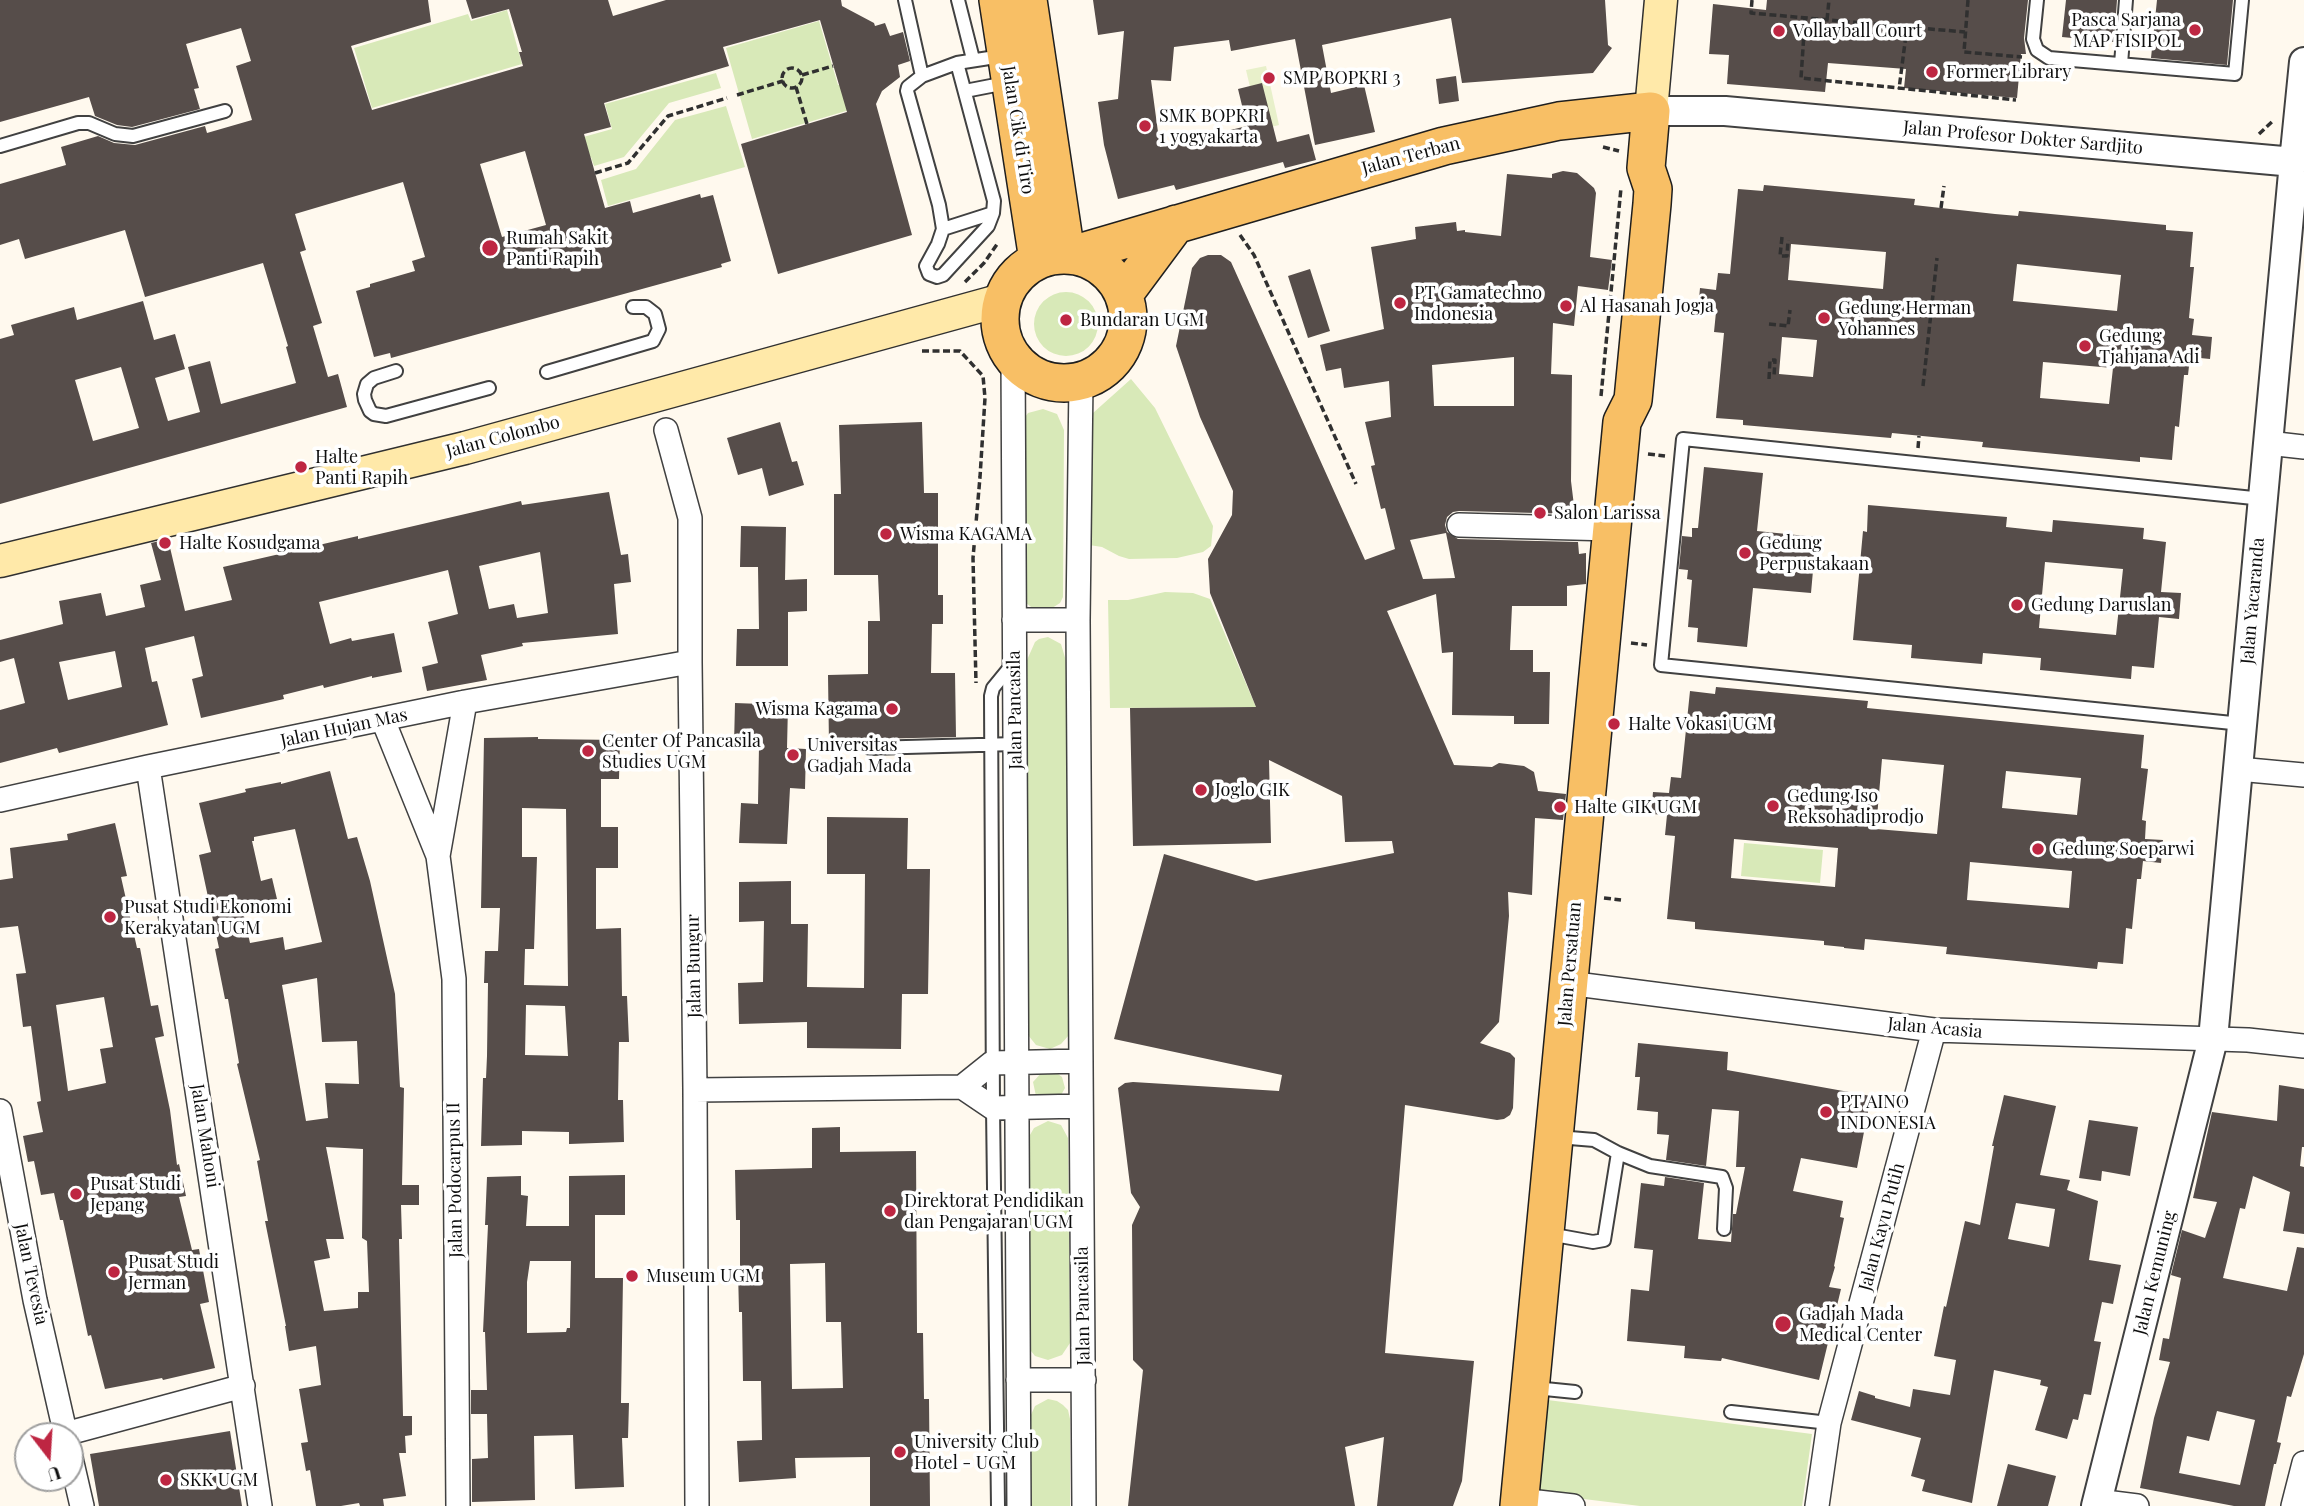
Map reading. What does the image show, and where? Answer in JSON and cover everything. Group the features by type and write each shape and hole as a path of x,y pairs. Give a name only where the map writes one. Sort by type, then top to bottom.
{"main road":[{"name":"Jalan Cik di Tiro","path":"998,0 997,66 1059,256"},
{"name":"Jalan Cik di Tiro","path":"1028,0 1059,256"},
{"path":"1651,111 1661,0"},
{"name":"Jalan Terban","path":"1059,256 1394,160 1513,130 1581,118 1651,111"},
{"name":"Jalan Persatuan","path":"1520,1503 1621,425 1615,400 1634,194 1630,168 1651,111"},
{"path":"1124,294 1176,224"},
{"path":"1059,256 1089,259 1107,270 1124,294 1129,314 1129,324 1119,352 1105,369 1081,381 1062,383 1030,374 1013,357 1003,339 999,316 1002,300 1015,277 1059,256"},
{"name":"Jalan Colombo","path":"0,561 465,448 1002,300"}],"street":[{"path":"2297,175 2304,62"},
{"name":"Jalan Profesor Dokter Sardjito","path":"1651,111 1725,111 2297,175"},
{"name":"Jalan Yacaranda","path":"2213,1040 2268,443 2297,175"},
{"name":"Jalan Pancasila","path":"1013,357 1016,1108 1007,1380 1019,1506"},
{"name":"Jalan Pancasila","path":"1081,381 1078,620 1084,1506"},
{"name":"Jalan Bungur","path":"666,430 690,517 697,1506"},
{"path":"2268,443 2304,447"},
{"path":"1459,525 1612,529"},
{"path":"1014,620 1078,620"},
{"name":"Jalan Hujan Mas","path":"0,800 465,702 690,663"},
{"name":"Jalan Podocarpus II","path":"438,856 465,702"},
{"name":"Jalan Podocarpus II","path":"383,720 438,856 454,979 458,1506"},
{"name":"Jalan Mahoni","path":"148,767 260,1506"},
{"path":"2238,769 2304,775"},
{"name":"Jalan Acasia","path":"1569,983 1934,1030 2248,1040 2304,1046"},
{"name":"Jalan Kayu Putih","path":"1816,1506 1829,1423 1934,1030"},
{"name":"Jalan Kemuning","path":"2097,1504 2213,1040"},
{"path":"962,1087 992,1063 1081,1061"},
{"path":"695,1090 962,1087 993,1108 1081,1106"},
{"name":"Jalan Tevesia","path":"0,1111 35,1300 63,1422"},
{"path":"1007,1380 1084,1380"},
{"path":"84,1436 243,1386"},
{"path":"2293,1506 2304,1463"},
{"path":"1520,1503 1573,1506"},
{"path":"2097,1504 2137,1506"}],"lane":[{"path":"905,0 922,76"},
{"path":"958,0 997,66"},
{"path":"2037,0 2033,39 2036,50 2049,58 2235,74 2242,0"},
{"path":"2121,64 2126,0"},
{"path":"957,63 994,201 993,213 988,226 943,275 933,276 929,274 926,266 943,229 939,205 907,96 908,87 922,76 957,63 997,66"},
{"path":"965,91 997,66"},
{"path":"0,146 78,123 89,123 115,134 133,136 225,111"},
{"path":"943,229 993,213"},
{"path":"547,372 653,341 659,328 655,314 646,307 633,307"},
{"path":"396,371 374,378 367,384 365,400 374,414 386,416 489,388"},
{"path":"2242,724 1661,664 1683,439 2263,499"},
{"path":"998,1506 1007,1380 993,1108 991,692 1009,671 1015,656"},
{"path":"870,748 1016,744"},
{"path":"992,869 1016,869"},
{"path":"1555,1136 1594,1140 1650,1166 1722,1177 1726,1188 1724,1229"},
{"path":"1546,1233 1593,1242 1604,1240 1618,1153"},
{"path":"1531,1388 1575,1392"},
{"path":"1731,1412 1829,1423"}],"path":[{"path":"1752,0 1751,13 1965,32"},
{"path":"1827,20 1829,0"},
{"path":"1968,0 1964,52 2022,57"},
{"path":"1805,18 1801,78 2016,100"},
{"path":"1899,89 1907,27"},
{"path":"802,75 833,66"},
{"path":"792,68 802,75 800,84 796,87 788,87 783,81 784,72 792,68"},
{"path":"737,95 783,81"},
{"path":"796,87 807,124"},
{"path":"595,173 628,163 668,116 727,98"},
{"path":"1594,146 1616,150 1630,168 1621,425 1682,457"},
{"path":"1941,208 1944,186"},
{"path":"1224,210 1254,255 1356,484"},
{"path":"1782,237 1780,256 1787,256 1788,240"},
{"path":"1923,386 1937,258"},
{"path":"1769,324 1788,326 1790,310"},
{"path":"912,352 960,351 983,376 985,398 972,558 977,690"},
{"path":"1769,379 1770,360 1775,360 1774,376"},
{"path":"1628,643 1663,647"},
{"path":"1598,897 1621,900"}],"green space":[{"path":"507,10 522,64 372,108 354,48 468,14 471,21"},
{"path":"819,21 838,85 857,80 856,108 752,139 726,48"},
{"path":"1266,66 1279,125 1260,130 1246,70"},
{"path":"716,73 721,88 669,103 624,157 594,166 591,157 575,162 569,141 612,129 605,104"},
{"path":"726,106 745,167 608,206 601,180 636,169 675,120"},
{"path":"1066,292 1084,298 1092,306 1098,324 1092,342 1084,350 1066,356 1048,350 1040,342 1034,324 1040,306 1048,298"},
{"path":"1131,379 1155,408 1213,526 1211,546 1203,552 1177,558 1129,559 1102,547 1089,545 1093,413"},
{"path":"1043,409 1057,414 1064,430 1063,597 1060,603 1049,610 1035,610 1026,603 1023,420 1028,413"},
{"path":"1165,592 1193,593 1210,599 1256,707 1110,708 1108,600 1128,600"},
{"path":"1048,637 1061,644 1066,661 1069,1035 1061,1044 1050,1049 1036,1045 1028,1035 1027,660 1035,642"},
{"path":"1744,843 1823,850 1820,883 1741,876"},
{"path":"1043,1071 1054,1071 1062,1077 1065,1088 1060,1097 1036,1096 1033,1082"},
{"path":"1048,1121 1061,1125 1068,1138 1070,1343 1062,1355 1048,1360 1035,1356 1027,1346 1027,1140 1034,1128"},
{"path":"1048,1399 1063,1405 1068,1410 1070,1419 1070,1506 1030,1506 1029,1419 1035,1406"},
{"path":"1540,1399 1812,1434 1802,1506 1640,1506 1528,1492"}],"building":[{"path":"0,0 428,0 431,22 351,46 372,110 523,66 519,52 522,52 509,9 472,19 466,0 608,0 613,16 666,0 841,0 842,6 875,26 885,23 890,36 903,32 910,61 898,65 900,77 882,91 876,104 912,235 778,274 741,144 847,112 820,20 723,47 729,66 604,103 611,127 584,134 605,208 630,201 633,213 700,194 701,198 713,195 731,261 721,264 722,267 391,358 390,353 374,357 356,291 370,287 370,284 415,271 412,261 425,257 403,182 295,214 306,250 300,252 322,323 313,326 328,377 338,374 347,407 0,504 0,339 14,335 11,325 74,307 77,320 143,301 154,340 175,334 185,369 155,378 168,421 200,412 188,367 210,361 221,404 296,383 263,263 145,297 125,230 25,259 19,239 0,245 0,184 66,165 61,147 98,136 114,143 135,145 205,126 207,133 252,120 236,66 251,61 241,28 186,44 199,88 194,89 200,109 132,127 117,125 95,116 89,97 0,122","holes":["525,151 546,225 502,237 480,164","121,367 139,428 93,441 75,380"]},
{"path":"1093,0 1605,0 1608,45 1612,48 1593,73 1462,83 1451,18 1322,45 1331,93 1364,85 1375,132 1315,145 1295,39 1231,51 1229,40 1174,47 1171,81 1151,80 1160,147 1247,126 1238,89 1262,83 1277,142 1309,134 1316,160 1285,168 1283,162 1176,190 1174,185 1118,199 1104,145 1098,102 1118,99 1124,31 1098,35"},
{"path":"1767,0 2028,0 2024,38 2026,54 2021,54 2017,98 1904,88 1906,69 1828,63 1825,92 1727,84 1729,55 1709,54 1713,4 1766,10"},
{"path":"2066,0 2117,0 2114,42 2062,37"},
{"name":"Pasca Sarjana MAP FISIPOL","path":"2157,0 2233,0 2227,65 2151,58"},
{"path":"1456,76 1459,101 1439,104 1436,79"},
{"path":"1563,171 1577,173 1594,188 1596,193 1590,257 1612,260 1608,290 1578,286 1574,326 1553,323 1551,374 1572,375 1571,481 1575,514 1459,511 1447,517 1445,525 1447,532 1458,539 1578,542 1579,554 1586,553 1586,584 1567,586 1567,606 1512,606 1510,650 1533,650 1533,672 1550,672 1549,724 1514,724 1514,716 1452,715 1453,652 1442,653 1436,594 1387,611 1454,765 1492,767 1499,763 1524,766 1534,772 1538,791 1566,794 1563,820 1535,818 1532,895 1508,892 1509,916 1499,1022 1480,1043 1510,1053 1515,1058 1513,1108 1510,1115 1497,1120 1405,1105 1385,1353 1474,1361 1462,1481 1453,1506 1377,1506 1384,1437 1345,1447 1355,1506 1128,1506 1143,1370 1133,1360 1132,1225 1140,1207 1131,1193 1118,1088 1133,1082 1279,1091 1282,1075 1114,1039 1164,854 1256,881 1394,853 1392,841 1345,842 1342,796 1269,760 1271,843 1133,846 1130,708 1256,707 1210,593 1208,559 1232,515 1233,491 1200,417 1176,346 1192,268 1200,258 1208,255 1221,255 1231,262 1365,560 1395,549 1385,508 1381,509 1365,422 1391,417 1389,381 1344,388 1341,368 1326,371 1320,345 1384,329 1371,247 1416,239 1415,227 1456,222 1457,231 1501,236 1507,174 1552,178 1552,174","holes":["1514,357 1514,406 1434,406 1432,365","1446,533 1455,578 1423,579 1410,540"]},
{"path":"1764,185 1915,199 1914,205 2018,216 2019,211 2166,225 2166,230 2193,232 2190,267 2194,267 2189,318 2194,319 2192,335 2212,337 2210,359 2190,357 2188,375 2184,375 2179,427 2175,426 2172,460 2140,457 2140,462 1982,447 1983,442 1892,433 1891,438 1743,425 1743,420 1716,418 1724,333 1714,332 1716,312 1698,310 1700,288 1716,290 1718,273 1730,274 1738,189 1763,191","holes":["1791,244 1886,252 1883,289 1788,280","2017,264 2121,275 2117,311 2013,301","1782,337 1817,340 1813,377 1779,374","2043,362 2113,368 2109,404 2040,398"]},
{"path":"1310,269 1330,331 1308,338 1288,276"},
{"path":"780,422 792,462 797,461 804,485 769,496 762,468 738,475 727,438"},
{"path":"922,422 924,493 938,493 938,595 943,595 943,624 932,624 931,673 955,673 956,737 870,739 862,744 829,745 828,675 868,674 868,621 880,621 878,575 834,575 834,494 841,494 839,425"},
{"name":"Gedung Perpustakaan","path":"1704,467 1763,473 1757,531 1816,537 1811,593 1753,588 1747,647 1697,642 1698,628 1688,627 1692,580 1687,579 1688,570 1679,569 1682,536 1692,537 1692,528 1698,528"},
{"path":"609,492 621,555 628,554 631,582 614,584 618,634 522,643 523,646 481,655 487,680 427,691 422,667 438,663 428,622 458,614 448,570 319,602 330,644 351,638 352,641 394,633 402,672 372,676 324,688 323,685 283,695 284,699 201,718 192,679 203,676 194,636 145,648 152,682 157,681 168,725 59,753 57,748 0,763 0,710 25,703 14,658 0,662 0,640 63,624 59,601 101,593 106,616 145,607 140,585 161,580 151,543 168,539 185,611 232,600 223,567 521,501 522,505","holes":["540,552 548,613 517,618 514,604 489,609 479,566","115,651 122,687 68,700 59,662"]},
{"path":"1868,505 2007,517 2006,527 2052,532 2053,520 2144,528 2143,539 2166,542 2161,592 2181,593 2179,619 2159,617 2154,668 2132,666 2131,679 2040,670 2041,658 1983,653 1982,664 1911,658 1912,645 1853,640 1863,531 1867,532","holes":["2045,562 2123,569 2116,635 2039,628"]},
{"path":"741,526 786,527 785,580 807,579 807,611 788,612 788,666 736,666 737,629 759,629 758,567 740,567"},
{"path":"1716,687 1868,701 1867,708 2144,735 2141,768 2148,769 2142,820 2146,821 2145,839 2163,840 2161,863 2143,861 2141,879 2137,879 2132,929 2126,928 2123,964 2098,962 2097,969 1946,954 1947,947 1865,939 1864,950 1824,945 1824,941 1695,929 1695,922 1667,919 1675,836 1665,835 1667,815 1651,814 1653,792 1669,793 1671,777 1681,778 1690,691 1715,694","holes":["1882,759 1944,765 1937,834 1876,829","2006,771 2081,778 2077,815 2002,808","1734,839 1838,848 1835,887 1731,878","1970,862 2072,871 2069,908 1967,900"]},
{"path":"735,703 788,705 787,748 806,749 805,789 790,788 787,844 739,843 741,803 758,804 759,746 734,745"},
{"path":"484,738 620,740 619,779 601,779 601,827 618,827 618,868 596,868 596,929 621,928 622,996 627,996 629,1042 619,1042 618,1100 623,1100 624,1142 569,1144 569,1132 522,1131 522,1145 481,1146 483,1078 486,1078 487,1056 488,983 484,983 485,951 498,951 500,908 481,908","holes":["522,808 566,809 568,986 524,985 525,949 534,949 537,857 522,857","526,1005 565,1006 568,1056 525,1055"]},
{"path":"330,771 348,839 357,837 370,881 395,994 400,1087 404,1088 402,1185 419,1185 419,1205 401,1205 402,1239 399,1239 403,1416 412,1416 412,1435 405,1436 406,1453 399,1453 406,1496 383,1499 384,1506 360,1506 359,1503 316,1506 310,1470 306,1471 301,1443 308,1442 299,1389 321,1385 316,1346 289,1351 265,1221 268,1221 257,1161 260,1160 237,1064 239,1063 228,999 225,999 215,949 219,948 199,855 211,852 199,803 246,792 245,789 281,784","holes":["295,829 322,942 285,950 283,937 250,943 242,907 277,899 272,878 261,881 252,841 254,837","317,978 322,1042 357,1041 359,1084 325,1083 328,1118 306,1121 282,985","326,1147 363,1149 362,1238 367,1241 369,1292 358,1292 358,1308 324,1311 314,1261 330,1258 326,1239 344,1239"]},
{"path":"827,817 908,818 907,869 930,869 928,994 902,994 901,1049 807,1048 807,1022 739,1024 738,983 763,982 764,921 739,922 739,882 791,881 791,924 808,924 807,987 864,988 865,874 827,874"},
{"path":"115,823 127,876 121,877 137,948 140,948 151,1006 158,1005 164,1036 155,1038 170,1110 177,1165 179,1164 186,1196 179,1197 192,1250 199,1249 209,1302 200,1304 215,1368 105,1389 91,1335 88,1336 63,1220 60,1220 54,1193 41,1195 34,1161 28,1162 23,1136 43,1132 37,1102 41,1101 31,1026 23,1027 16,974 26,973 18,926 0,928 0,880 13,878 10,848 68,840 67,834","holes":["104,997 113,1047 100,1049 106,1083 68,1091 56,1005"]},
{"path":"1638,1043 1728,1052 1727,1070 1871,1096 1857,1168 1801,1158 1793,1191 1843,1201 1840,1217 1844,1218 1829,1287 1841,1289 1819,1380 1722,1358 1721,1361 1684,1358 1685,1346 1627,1341 1631,1289 1649,1291 1653,1250 1634,1248 1641,1183 1664,1186 1665,1177 1704,1183 1698,1239 1731,1242 1733,1214 1736,1214 1745,1167 1736,1167 1739,1111 1712,1109 1706,1166 1666,1160 1669,1135 1657,1134 1658,1112 1637,1110 1640,1077 1635,1077"},
{"path":"2279,1085 2304,1089 2304,1147 2300,1166 2304,1167 2304,1234 2283,1231 2290,1192 2253,1176 2245,1209 2240,1208 2223,1278 2287,1291 2297,1247 2304,1248 2304,1354 2291,1397 2287,1396 2277,1442 2281,1443 2265,1506 2234,1506 2140,1488 2154,1418 2170,1362 2159,1360 2163,1338 2169,1339 2181,1278 2171,1275 2182,1230 2205,1238 2217,1202 2193,1198 2212,1112 2277,1121","holes":["2217,1411 2255,1420 2240,1485 2179,1473 2187,1436 2209,1441"]},
{"path":"2004,1095 2056,1106 2040,1175 2070,1180 2067,1190 2098,1201 2089,1260 2121,1265 2113,1304 2102,1302 2094,1341 2101,1342 2091,1395 2084,1394 2078,1420 2073,1419 2067,1439 2035,1430 2048,1387 2040,1385 2041,1380 1994,1370 1972,1503 1922,1491 1925,1480 1911,1476 1921,1438 1851,1420 1859,1391 1910,1407 1913,1389 1950,1395 1956,1360 1934,1356 1965,1221 1980,1225 1992,1146","holes":["2016,1203 2055,1209 2049,1247 2008,1239"]},
{"path":"2089,1120 2138,1127 2130,1176 2102,1171 2101,1181 2079,1178"},
{"path":"840,1127 840,1152 916,1151 917,1333 923,1333 924,1399 929,1399 930,1506 870,1506 870,1457 795,1458 796,1478 739,1482 737,1441 762,1440 761,1381 743,1381 742,1312 739,1312 738,1270 740,1220 736,1220 735,1170 812,1168 812,1128","holes":["825,1263 826,1322 841,1322 843,1388 792,1389 790,1264"]},
{"path":"625,1175 625,1215 595,1215 595,1278 623,1278 621,1403 629,1403 628,1438 622,1438 624,1487 575,1489 573,1435 534,1436 535,1500 472,1502 472,1459 488,1458 487,1414 471,1414 471,1390 487,1390 483,1332 488,1225 485,1225 487,1177 521,1176 521,1195 528,1196 526,1226 569,1226 569,1176","holes":["530,1261 571,1261 570,1328 567,1328 566,1332 527,1333 527,1282"]},
{"name":"SKK UGM","path":"230,1431 242,1506 99,1506 90,1454"},
{"path":"2008,1464 2056,1476 2048,1506 1997,1506"}],"place":[{"name":"Pasca Sarjana MAP FISIPOL","path":"2195,30"},
{"name":"Vollayball Court","path":"1779,31"},
{"name":"Former Library","path":"1932,72"},
{"name":"SMP BOPKRI 3","path":"1269,78"},
{"name":"SMK BOPKRI 1 yogyakarta","path":"1145,126"},
{"name":"Rumah Sakit Panti Rapih","path":"490,248"},
{"name":"PT Gamatechno Indonesia","path":"1400,303"},
{"name":"Al Hasanah Jogja","path":"1566,306"},
{"name":"Gedung Herman Yohannes","path":"1824,318"},
{"name":"Bundaran UGM","path":"1066,320"},
{"name":"Gedung Tjahjana Adi","path":"2085,346"},
{"name":"Halte Panti Rapih","path":"301,467"},
{"name":"Salon Larissa","path":"1540,513"},
{"name":"Wisma KAGAMA","path":"886,534"},
{"name":"Halte Kosudgama","path":"165,543"},
{"name":"Gedung Perpustakaan","path":"1745,553"},
{"name":"Gedung Daruslan","path":"2017,605"},
{"name":"Wisma Kagama","path":"892,709"},
{"name":"Halte Vokasi UGM","path":"1614,724"},
{"name":"Center Of Pancasila Studies UGM","path":"588,751"},
{"name":"Universitas Gadjah Mada","path":"793,755"},
{"name":"Joglo GIK","path":"1201,790"},
{"name":"Gedung Iso Reksohadiprodjo","path":"1773,806"},
{"name":"Halte GIK UGM","path":"1560,807"},
{"name":"Gedung Soeparwi","path":"2038,849"},
{"name":"Pusat Studi Ekonomi Kerakyatan UGM","path":"110,917"},
{"name":"PT AINO INDONESIA","path":"1826,1112"},
{"name":"Pusat Studi Jepang","path":"76,1194"},
{"name":"Direktorat Pendidikan dan Pengajaran UGM","path":"890,1211"},
{"name":"Pusat Studi Jerman","path":"114,1272"},
{"name":"Museum UGM","path":"632,1276"},
{"name":"Gadjah Mada Medical Center","path":"1783,1324"},
{"name":"University Club Hotel - UGM","path":"900,1452"},
{"name":"SKK UGM","path":"166,1480"}]}
